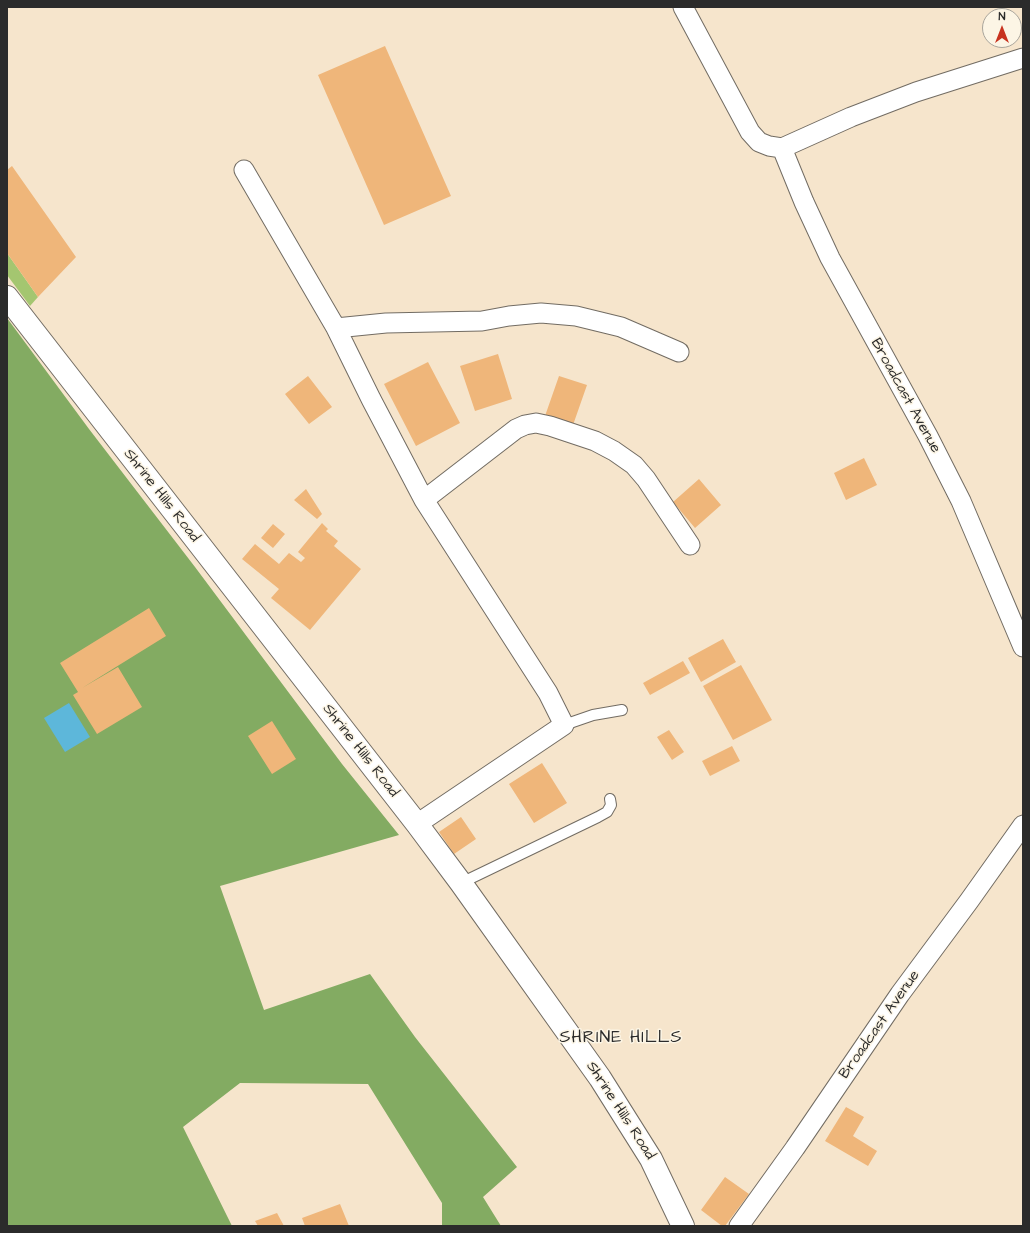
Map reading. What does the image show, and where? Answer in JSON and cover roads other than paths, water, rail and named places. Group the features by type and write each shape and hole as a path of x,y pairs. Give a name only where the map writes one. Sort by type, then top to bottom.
{"street":[{"path":"683,7 750,132 759,142 769,146 782,148 916,92 1023,58"},
{"name":"Broadcast Avenue","path":"782,148 804,202 830,258 928,436 961,501 1023,647"},
{"path":"244,170 336,328 424,500 548,693 564,725 417,824"},
{"name":"Shrine Hills Road","path":"7,297 417,824 461,883 600,1078 651,1158 683,1226"},
{"path":"336,328 386,323 482,320 541,313 576,316 621,327 679,352"},
{"path":"424,500 516,429 525,425 536,423 550,426 595,442 614,451 634,465 646,479 690,545"},
{"name":"Broadcast Avenue","path":"739,1226 795,1148 900,994 1023,825"}],"lane":[{"path":"564,725 593,715 622,710"},
{"path":"461,883 607,812 611,805 610,799"}],"water":[{"path":"69,703 90,737 65,752 44,718"}],"district":[{"name":"SHRINE HILLS","path":"621,1038"}]}
